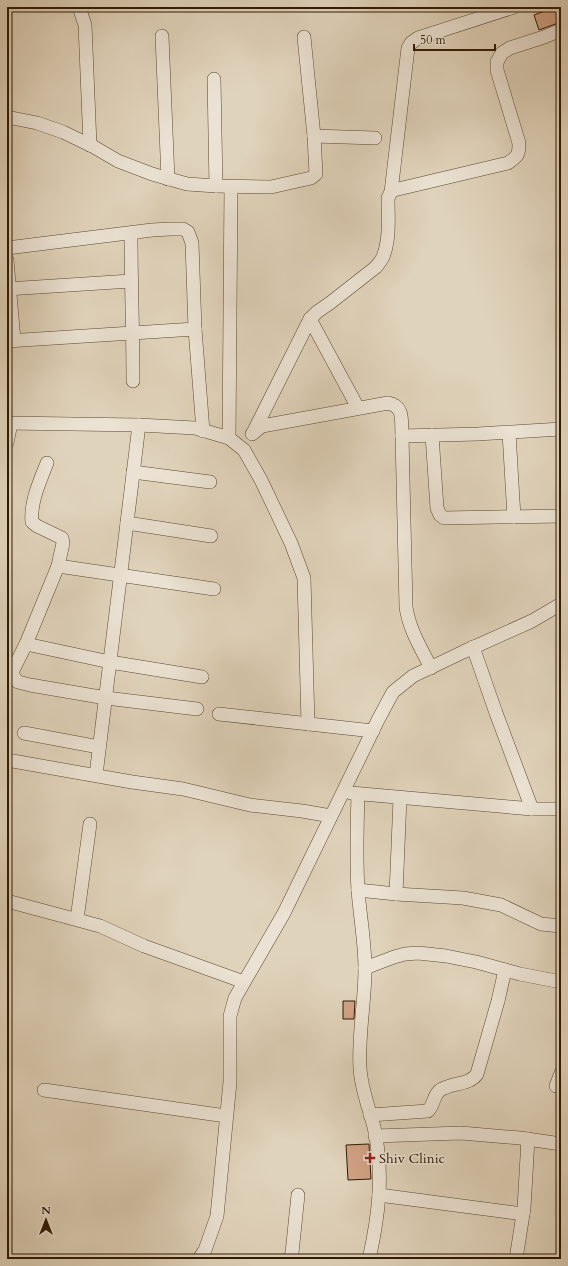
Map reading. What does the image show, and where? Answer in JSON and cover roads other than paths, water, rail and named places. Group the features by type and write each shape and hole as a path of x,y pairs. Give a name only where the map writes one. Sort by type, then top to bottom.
{"street":[{"path":"78,7 85,25 90,145"},
{"path":"244,450 310,319 376,267 382,260 387,243 388,198 391,192 408,48 411,43 418,38 514,7"},
{"path":"391,192 411,185 508,163 516,158 519,153 519,143 497,70 497,62 502,53 510,48 561,30"},
{"path":"162,36 168,179"},
{"path":"7,117 37,123 63,132 90,145 118,162 187,184 231,187 271,187 314,176 316,174 314,136 304,37"},
{"path":"214,79 216,186"},
{"path":"314,136 375,138"},
{"path":"228,438 231,187"},
{"path":"7,248 170,229 183,229 188,232 192,243 195,329 203,431"},
{"path":"131,233 134,380"},
{"path":"7,260 11,340 195,329"},
{"path":"8,288 131,280"},
{"path":"310,319 358,408"},
{"path":"253,433 262,426 358,408 388,403 399,408 401,412 402,436 407,617 431,668"},
{"path":"7,442 9,423 139,425 195,428 228,438 244,450 261,480 291,543 304,578 308,724"},
{"path":"96,775 139,425"},
{"path":"402,436 561,430"},
{"path":"508,432 514,517"},
{"path":"432,435 437,508 440,515 444,518 561,516"},
{"path":"47,463 34,502 32,522 62,538 63,543 58,566 26,644 13,670 13,676 18,682 106,698 197,709"},
{"path":"133,472 210,482"},
{"path":"127,522 211,536"},
{"path":"58,566 214,589"},
{"path":"200,1259 217,1216 230,1082 230,1016 235,998 284,913 393,692 413,676 473,647 559,609"},
{"path":"26,644 110,662 202,676"},
{"path":"473,647 532,809"},
{"path":"219,714 373,731"},
{"path":"24,733 99,747"},
{"path":"7,760 132,782 183,789 250,804 331,816"},
{"path":"343,792 532,809 561,809"},
{"path":"358,794 356,833 358,890 365,968 360,1038 360,1070 376,1136 380,1168 380,1195 369,1259"},
{"path":"396,894 400,798"},
{"path":"77,919 90,824"},
{"path":"358,890 463,898 501,905 536,923 561,926"},
{"path":"7,901 106,928 144,946 244,982"},
{"path":"365,968 405,954 418,953 446,956 476,962 536,978 561,982"},
{"path":"370,1115 428,1111 439,1091 452,1085 468,1081 477,1074 498,1001 505,970"},
{"path":"556,1086 561,1073"},
{"path":"44,1090 226,1116"},
{"path":"376,1136 461,1133 528,1139 561,1144"},
{"path":"516,1259 523,1214 528,1139"},
{"path":"290,1259 292,1253 298,1195"},
{"path":"380,1195 523,1214"}],"place":[{"name":"Shiv Clinic","path":"370,1158"}]}
